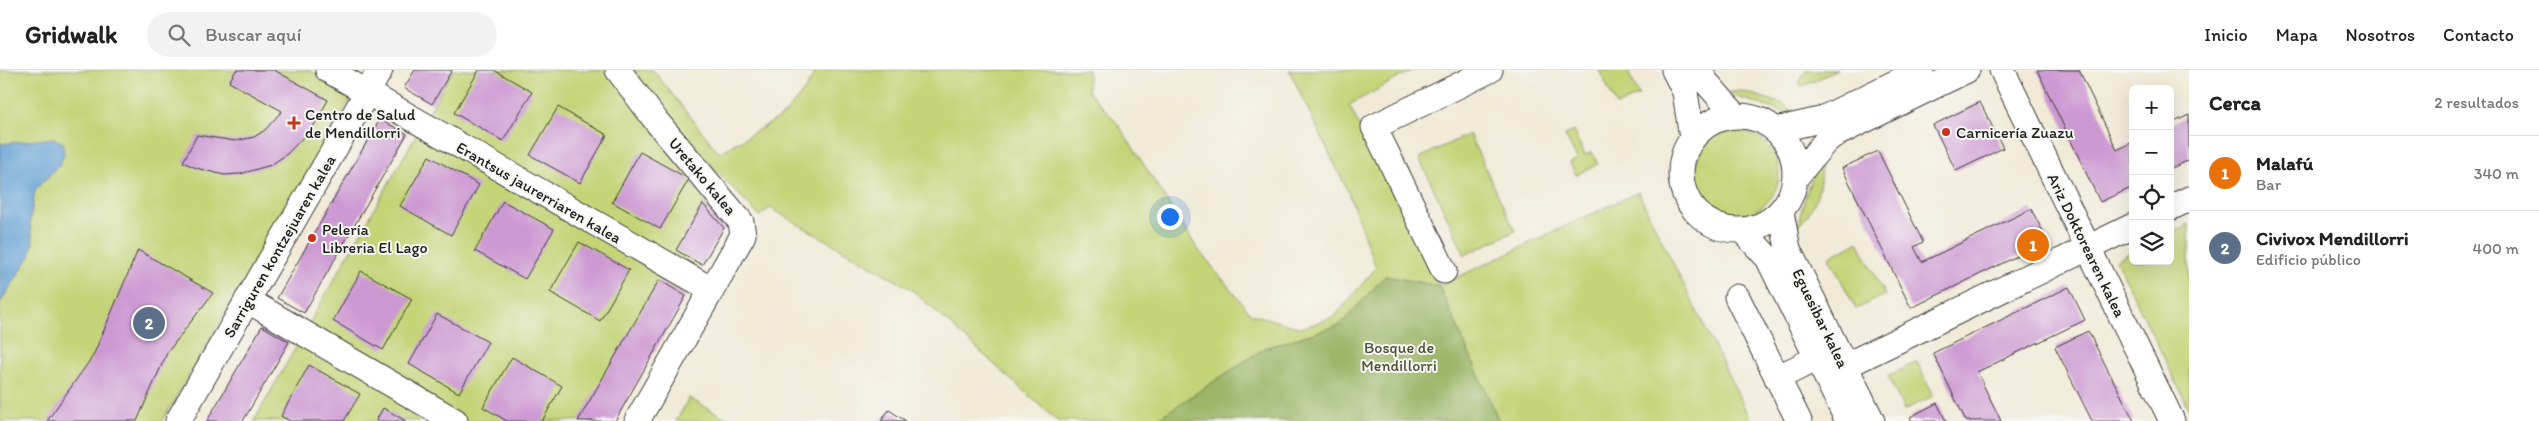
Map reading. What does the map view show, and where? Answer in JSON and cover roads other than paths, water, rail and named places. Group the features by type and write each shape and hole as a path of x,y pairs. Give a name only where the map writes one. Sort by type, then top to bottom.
{"street":[{"name":"Erantsus jaurerriaren kalea","path":"328,70 712,290"},
{"name":"Sarriguren kontzejuaren kalea","path":"178,421 380,70"},
{"name":"Uretako kalea","path":"618,70 657,122 741,222 743,235 637,421"},
{"path":"1444,271 1374,127 1490,70"},
{"path":"1674,70 1686,92 1692,138"},
{"path":"1700,70 1706,82 1736,116"},
{"path":"1776,130 1820,120 1921,70"},
{"path":"1796,176 1832,136 1967,70"},
{"name":"Ariz Doktorearen kalea","path":"2002,70 2172,421"},
{"path":"1736,116 1758,120 1776,130 1787,144 1794,160 1796,176 1791,196 1781,212 1763,225 1743,231 1724,229 1706,222 1692,209 1683,192 1680,173 1683,154 1692,138 1704,126 1719,119 1736,116"},
{"path":"2174,206 2189,199"},
{"name":"Eguesibar kalea","path":"1781,212 1788,249 1872,421"},
{"path":"1845,366 2129,228"},
{"name":"Eguesibar kalea","path":"1743,231 1768,258 1848,421"},
{"path":"1737,297 1799,421"},
{"path":"248,300 455,421"},
{"path":"1777,378 1817,358"}],"water":[{"path":"54,138 63,143 64,155 60,164 35,190 30,222 33,242 30,256 0,303 0,144"}],"place":[{"name":"Centro de Salud de Mendillorri","path":"294,123"},
{"name":"Carnicería Zuazu","path":"1946,132"},
{"name":"Pelería Libreria El Lago","path":"312,238"},
{"name":"Malafú","path":"2033,245"},
{"name":"Civivox Mendillorri","path":"149,323"}],"park label":[{"name":"Bosque de Mendillorri","path":"1399,356"}]}
